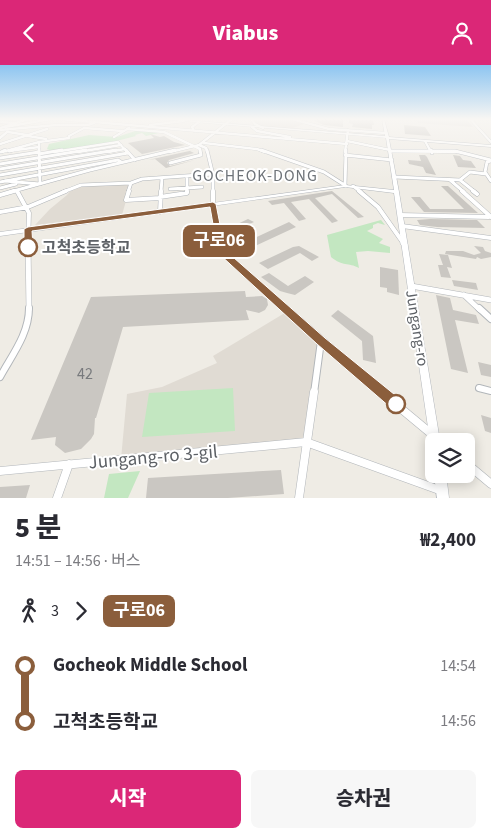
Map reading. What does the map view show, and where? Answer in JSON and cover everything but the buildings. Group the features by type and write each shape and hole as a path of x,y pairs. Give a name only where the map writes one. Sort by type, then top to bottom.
{"main road":[{"name":"Jungang-ro","path":"388,139 436,433"},
{"path":"411,139 491,144"},
{"path":"0,234 346,186 397,191"}],"street":[{"path":"8,142 17,139"},
{"path":"19,139 36,142 39,147 40,184"},
{"path":"1,151 24,144 59,139"},
{"path":"170,163 201,155 200,149 179,139"},
{"path":"201,144 208,139"},
{"path":"283,139 347,143 390,150 432,153 455,151 491,160"},
{"path":"303,139 312,141"},
{"path":"319,139 324,142"},
{"path":"346,186 345,155 347,139"},
{"path":"425,141 432,153"},
{"path":"0,142 24,144"},
{"path":"0,142 13,147"},
{"path":"201,144 206,148 213,174 213,204 221,251 321,341 429,433"},
{"path":"0,195 90,170 201,144 242,146 257,149 324,172 346,186"},
{"path":"0,158 121,145 135,160"},
{"path":"1,151 39,147"},
{"path":"82,149 90,170"},
{"path":"0,169 124,149"},
{"path":"0,175 128,153"},
{"path":"0,164 39,155"},
{"path":"345,155 392,160"},
{"path":"0,182 40,173 118,160 121,163"},
{"path":"486,175 486,162 491,160"},
{"path":"394,177 460,180 470,172 486,175 491,181"},
{"path":"0,212 28,207 81,185 131,183 142,179 213,174"},
{"path":"131,183 126,200 160,198 187,193 186,176"},
{"path":"160,212 162,179"},
{"path":"450,180 490,217"},
{"path":"460,180 477,194"},
{"path":"5,181 40,184"},
{"path":"0,188 21,182"},
{"path":"353,186 378,207 405,245"},
{"path":"170,189 202,187"},
{"path":"0,377 25,333 29,319 28,229 31,215 17,191"},
{"path":"400,215 490,217"},
{"path":"402,226 491,238"},
{"path":"411,286 491,300"},
{"path":"463,295 491,319"},
{"path":"299,498 321,341"},
{"path":"479,388 491,391"},
{"name":"Jungang-ro 3-gil","path":"0,471 306,442 442,495"},
{"path":"57,498 69,464"},
{"path":"475,471 491,484"}],"shaded area":[{"path":"131,183 122,215 35,225 72,189 81,185"},
{"path":"288,311 321,341 306,442 121,459 127,394 162,387 217,363 213,356"}],"green space":[{"path":"70,139 123,139 52,151 47,149 49,144"},
{"path":"381,220 385,225 378,223 367,231 383,239 379,243 390,247 390,253 356,252 359,268 339,262 331,257 327,235"},
{"path":"233,388 235,431 142,437 149,393"},
{"path":"140,471 128,498 104,498 109,474"}],"bus line":[{"name":"구로06","path":"28,247 28,229 213,204 221,251 321,341 396,404"}],"place":[{"name":"고척초등학교","path":"28,247"}],"district":[{"name":"GOCHEOK-DONG","path":"255,175"}]}
